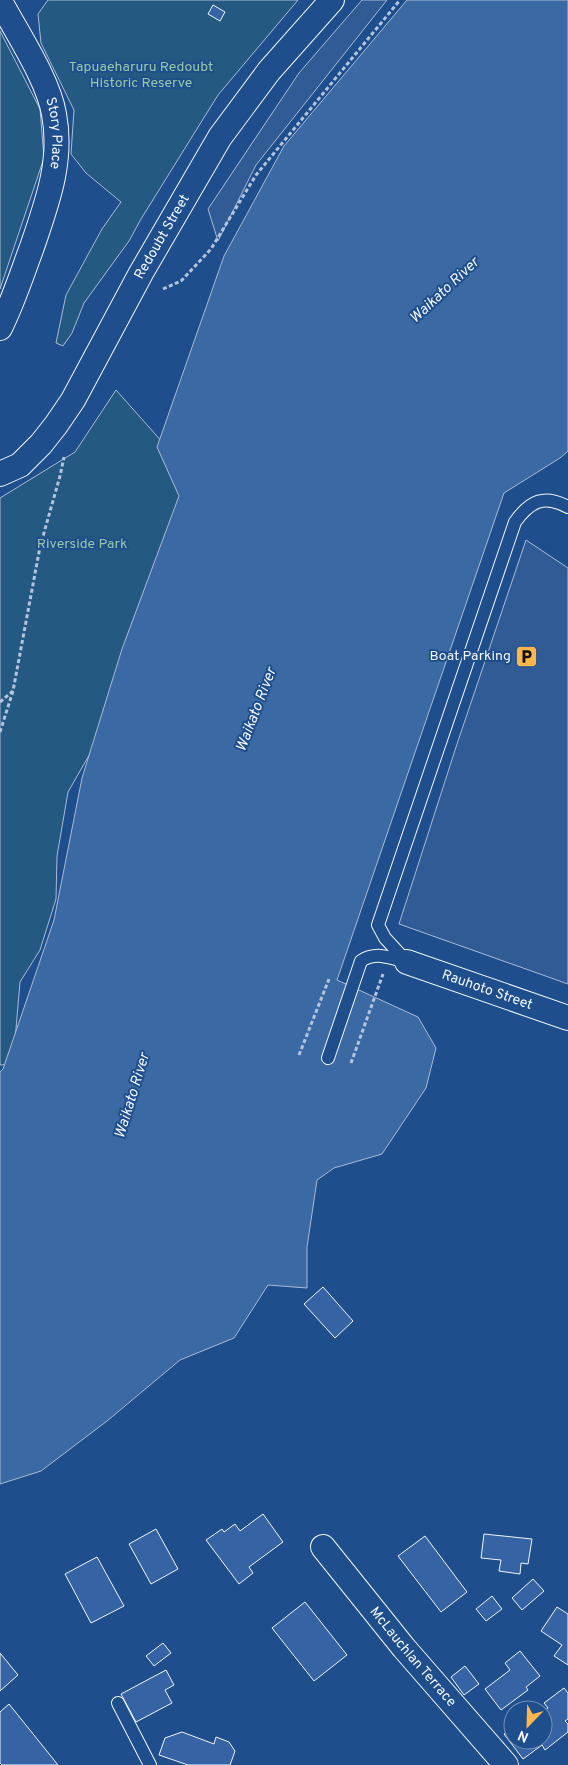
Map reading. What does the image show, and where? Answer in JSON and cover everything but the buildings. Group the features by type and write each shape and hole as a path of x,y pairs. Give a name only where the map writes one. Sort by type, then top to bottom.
{"street":[{"name":"Redoubt Street","path":"0,474 20,465 42,444 56,425 73,400 140,273 220,137 270,71 332,0"},
{"name":"Story Place","path":"0,1 48,92 54,113 57,149 53,179 44,210 26,265 0,328"},
{"name":"Rauhoto Street","path":"407,962 568,1018"},
{"name":"McLauchlan Terrace","path":"323,1547 404,1648 506,1765"}],"lane":[{"path":"407,962 385,938 378,925 515,522 524,510 535,502 550,501 568,507"},
{"path":"328,1058 361,960 377,955 407,962"},
{"path":"118,1703 150,1765"}],"path":[{"path":"159,297 164,288 181,281 211,249 256,176 400,0"},
{"path":"0,732 13,691 40,547 65,452"},
{"path":"0,702 13,691"},
{"path":"352,1063 383,974"},
{"path":"299,1055 329,979"}],"green space":[{"name":"Tapuaeharuru Redoubt Historic Reserve","path":"48,0 298,0 218,95 129,241 84,303 72,333 63,346 56,343 66,295 102,229 121,202 86,173 71,154 74,110 41,43 38,14"},
{"path":"0,31 40,109 44,158 0,289"},
{"name":"Riverside Park","path":"116,390 188,471 119,703 68,792 57,856 56,899 40,950 20,982 13,1064 0,1065 0,498 75,452"}],"shaded area":[{"path":"362,0 387,0 256,165 218,241 208,209 299,73"},
{"path":"526,540 568,568 568,984 399,924"}],"water":[{"name":"Waikato River","path":"407,0 568,0 568,451 504,493 337,980 418,1017 436,1048 426,1088 382,1154 334,1168 317,1180 307,1247 307,1288 268,1285 234,1338 180,1360 107,1421 41,1471 0,1484 0,1072 3,1069 54,920 82,778 122,649 179,496 157,447 224,256 284,146"}],"place":[{"name":"Boat Parking","path":"527,656"}]}
